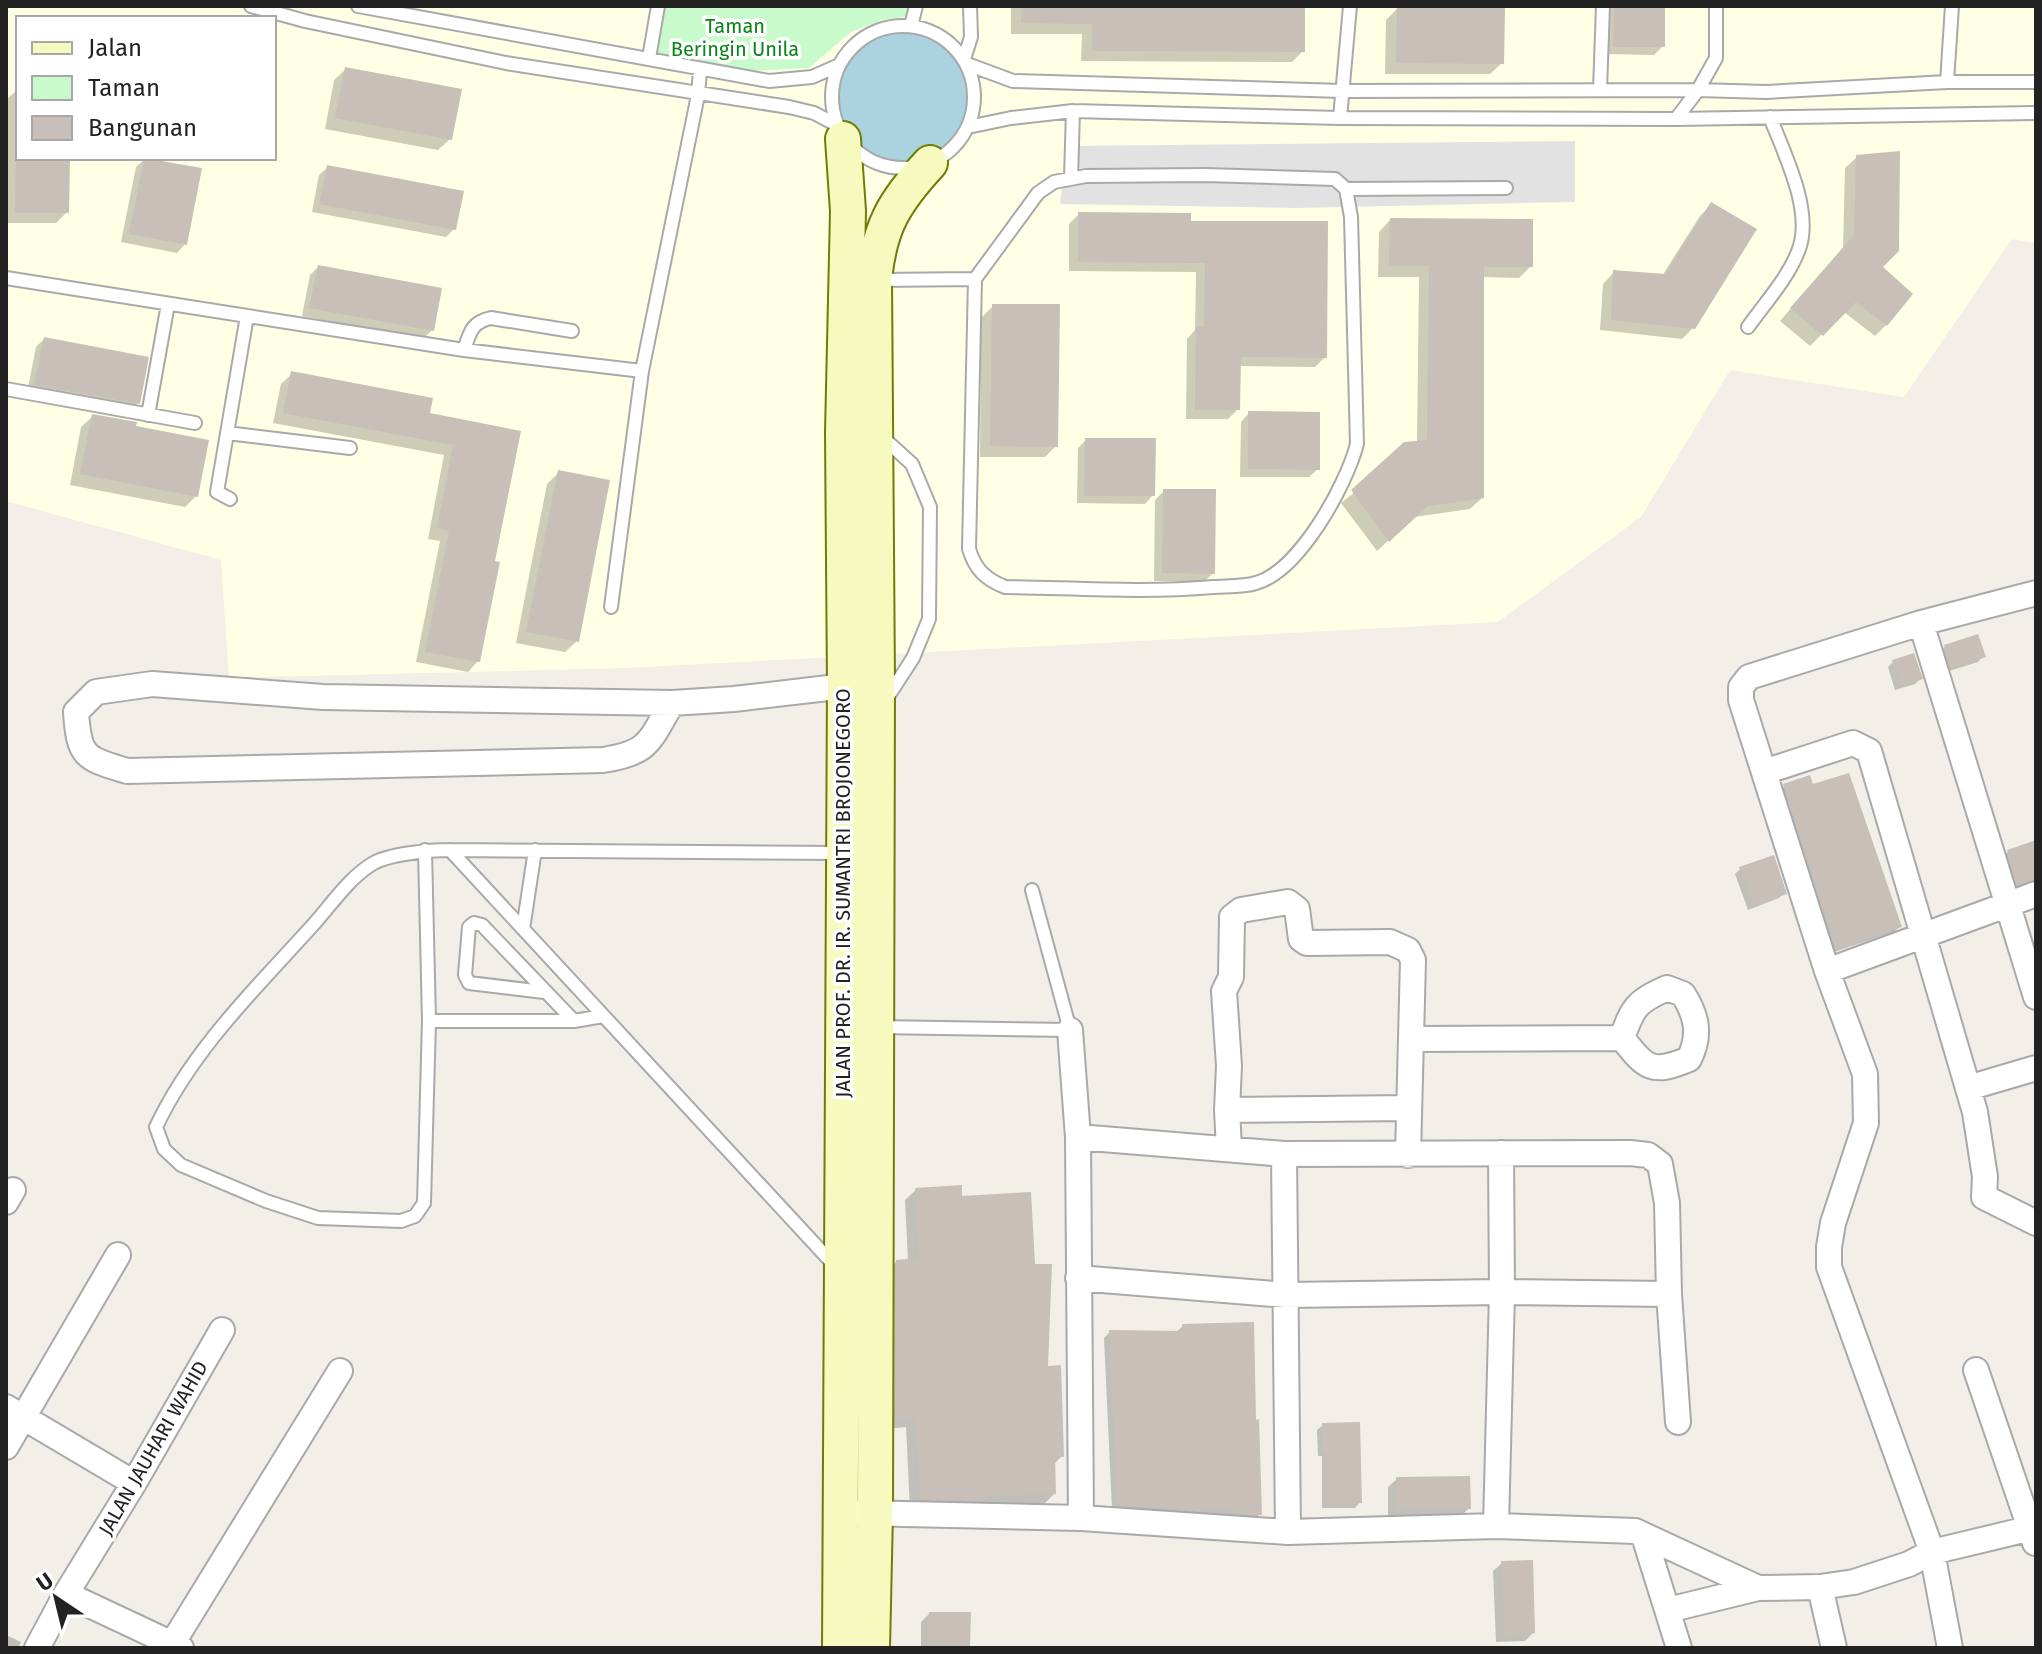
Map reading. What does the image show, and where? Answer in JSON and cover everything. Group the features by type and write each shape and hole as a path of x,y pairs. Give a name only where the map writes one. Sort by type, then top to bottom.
{"street":[{"name":"JALAN PROF. DR. IR. SUMANTRI BROJONEGORO","path":"839,131 848,211 863,439"},
{"name":"JALAN PROF. DR. IR. SUMANTRI BROJONEGORO","path":"872,1648 875,1513 859,1026 844,853 861,685 863,439 876,256 886,220 909,186 930,163"},
{"path":"1950,1648 1932,1552 1829,1267 1833,1223 1867,1114 1865,1074 1827,971 1741,700 1741,687 1749,677 1921,623 2036,593"},
{"path":"1921,623 2036,997"},
{"path":"672,703 646,746 630,756 603,760 127,771 93,761 78,741 76,712 96,692 152,684 323,697 672,703 861,685"},
{"name":"JALAN PROF. DR. IR. SUMANTRI BROJONEGORO","path":"840,1648 842,1273 876,718 861,685"},
{"path":"1764,772 1853,743 1869,751 1975,1112 1985,1177 1984,1197 2036,1223"},
{"path":"1827,971 2036,894"},
{"path":"1229,1148 1229,1066 1224,991 1231,977 1232,917 1241,910 1288,902 1297,909 1301,939 1307,943 1390,942 1408,950 1413,960 1408,1155"},
{"path":"1070,1030 1078,1137 1081,1518"},
{"path":"1411,1039 1622,1038"},
{"path":"1968,1088 2036,1068"},
{"path":"1227,1110 1408,1108"},
{"path":"1078,1137 1284,1154 1648,1155 1660,1164 1667,1203 1669,1294 1678,1422"},
{"path":"1496,1526 1502,1292 1501,1153"},
{"path":"1284,1154 1288,1532"},
{"path":"6,1447 14,1412 118,1255"},
{"path":"1078,1278 1286,1295 1502,1292 1669,1294"},
{"name":"JALAN JAUHARI WAHID","path":"37,1648 222,1330"},
{"path":"1668,1610 1758,1588 1820,1587 1854,1582 1909,1564 1932,1552 2035,1534 1976,1370"},
{"path":"66,1594 177,1646 340,1371"},
{"path":"14,1412 134,1483"},
{"path":"841,1513 1081,1518 1288,1532 1496,1526 1580,1531 1621,1529 1635,1531 1758,1588"},
{"path":"1644,1536 1679,1648"},
{"path":"1820,1587 1834,1648"}],"lane":[{"path":"251,6 305,21 506,63 814,113 839,131 867,160 898,169 930,163 946,155 968,127 974,106 974,84 965,61 950,43 932,31 911,26 882,28 856,43 837,66 831,85 831,105 839,131"},
{"path":"358,6 649,58 700,71 769,81 812,77 837,66"},
{"path":"649,58 658,6"},
{"path":"911,26 916,6"},
{"path":"970,6 971,37"},
{"path":"965,61 978,6"},
{"path":"1340,118 1350,6"},
{"path":"1600,90 1603,6"},
{"path":"1676,119 1698,90 1716,58 1716,6"},
{"path":"1947,82 1952,6"},
{"path":"442,49 447,22"},
{"path":"965,61 1013,81 1342,91 1766,92 1947,82 2036,82"},
{"path":"611,607 642,371 698,95 700,71"},
{"path":"968,127 1011,118 1073,111 1340,118 1676,119 2036,113"},
{"path":"1071,178 1073,111"},
{"path":"1748,327 1799,250 1804,230 1793,175 1770,117"},
{"path":"1205,175 1335,179 1346,189 1351,217 1357,444 1339,492 1315,528 1282,570 1256,583 1183,590 1005,587 988,579 974,564 969,549 975,279 1044,186 1071,178 1205,175"},
{"path":"1346,189 1506,188"},
{"path":"6,278 464,350 642,371"},
{"path":"874,280 975,279"},
{"path":"148,415 168,304"},
{"path":"230,499 217,492 247,316"},
{"path":"464,350 472,326 480,320 491,318 572,331"},
{"path":"6,389 195,423"},
{"path":"227,433 350,448"},
{"path":"863,439 882,437 912,464 930,507 929,619 913,658 876,718"},
{"path":"425,850 429,1021 424,1203 415,1216 401,1221 371,1222 318,1218 266,1201 181,1165 164,1149 156,1127 172,1093 253,991 346,888 373,863 425,850 844,853"},
{"path":"450,850 842,1273"},
{"path":"523,929 535,850"},
{"path":"859,1026 1070,1030 1032,890"},
{"path":"544,992 469,983 465,975 469,927 474,923 482,925 574,1021"},
{"path":"429,1021 574,1021 603,1016"}],"shaded area":[{"path":"6,6 2036,6 2036,243 2012,239 1904,397 1730,370 1641,517 1498,622 625,668 229,678 221,560 6,501"},
{"path":"1575,141 1575,202 1294,208 1060,204 1067,146"}],"green space":[{"name":"Taman Beringin Unila","path":"662,6 913,6 911,16 882,20 851,32 809,68 727,72 655,54"}],"water":[{"path":"904,31 929,36 950,50 964,71 969,96 964,121 950,142 929,156 904,161 879,156 858,142 844,121 839,96 844,71 858,50 879,36"}],"building":[{"path":"1022,6 1305,6 1305,52 1092,51 1092,24 1021,23"},
{"path":"1614,6 1665,6 1665,47 1613,47"},
{"path":"1397,7 1505,7 1504,64 1396,63"},
{"path":"345,67 462,89 452,140 335,118"},
{"path":"1900,151 1899,251 1883,267 1913,294 1887,326 1856,302 1823,336 1790,308 1854,235 1856,155"},
{"path":"16,158 70,160 69,213 15,213"},
{"path":"144,160 202,168 187,245 129,234"},
{"path":"327,165 464,191 456,230 319,204"},
{"path":"1711,202 1757,229 1695,329 1611,320 1613,270 1665,274"},
{"path":"1078,212 1191,213 1191,221 1328,221 1327,358 1241,357 1240,410 1195,410 1196,327 1204,327 1205,263 1078,262"},
{"path":"1390,218 1533,219 1533,267 1484,267 1484,498 1428,506 1389,542 1351,490 1404,442 1427,440 1429,266 1389,266"},
{"path":"318,265 442,288 434,331 309,308"},
{"path":"992,304 1060,304 1058,447 990,446"},
{"path":"44,337 149,357 140,404 34,385"},
{"path":"291,371 433,398 430,413 521,431 495,561 500,562 480,662 425,652 449,531 437,528 453,445 283,413"},
{"path":"1248,411 1320,412 1320,470 1248,469"},
{"path":"92,414 209,440 198,497 80,474"},
{"path":"1085,438 1156,438 1155,496 1084,496"},
{"path":"558,470 610,480 579,642 526,632"},
{"path":"1163,489 1216,489 1215,574 1162,573"},
{"path":"1978,634 1986,657 1951,668 1944,645"},
{"path":"1914,653 1923,679 1900,686 1892,660"},
{"path":"1849,773 1902,927 1836,949 1783,784 1810,775 1813,784"},
{"path":"2036,840 2036,879 2017,885 2007,850"},
{"path":"1774,855 1787,894 1753,906 1739,867"},
{"path":"962,1185 962,1196 1031,1192 1035,1264 1052,1264 1048,1366 1061,1365 1064,1457 1055,1456 1056,1494 986,1496 986,1501 920,1499 915,1418 895,1419 896,1260 918,1258 915,1188"},
{"path":"1254,1322 1262,1515 1230,1513 1230,1509 1193,1511 1117,1505 1109,1330 1182,1331 1182,1324"},
{"path":"1360,1422 1362,1503 1327,1504 1322,1423"},
{"path":"1470,1476 1471,1509 1396,1510 1396,1477"},
{"path":"1533,1560 1535,1633 1504,1635 1501,1561"},
{"path":"929,1612 971,1612 970,1648 928,1648"}]}
